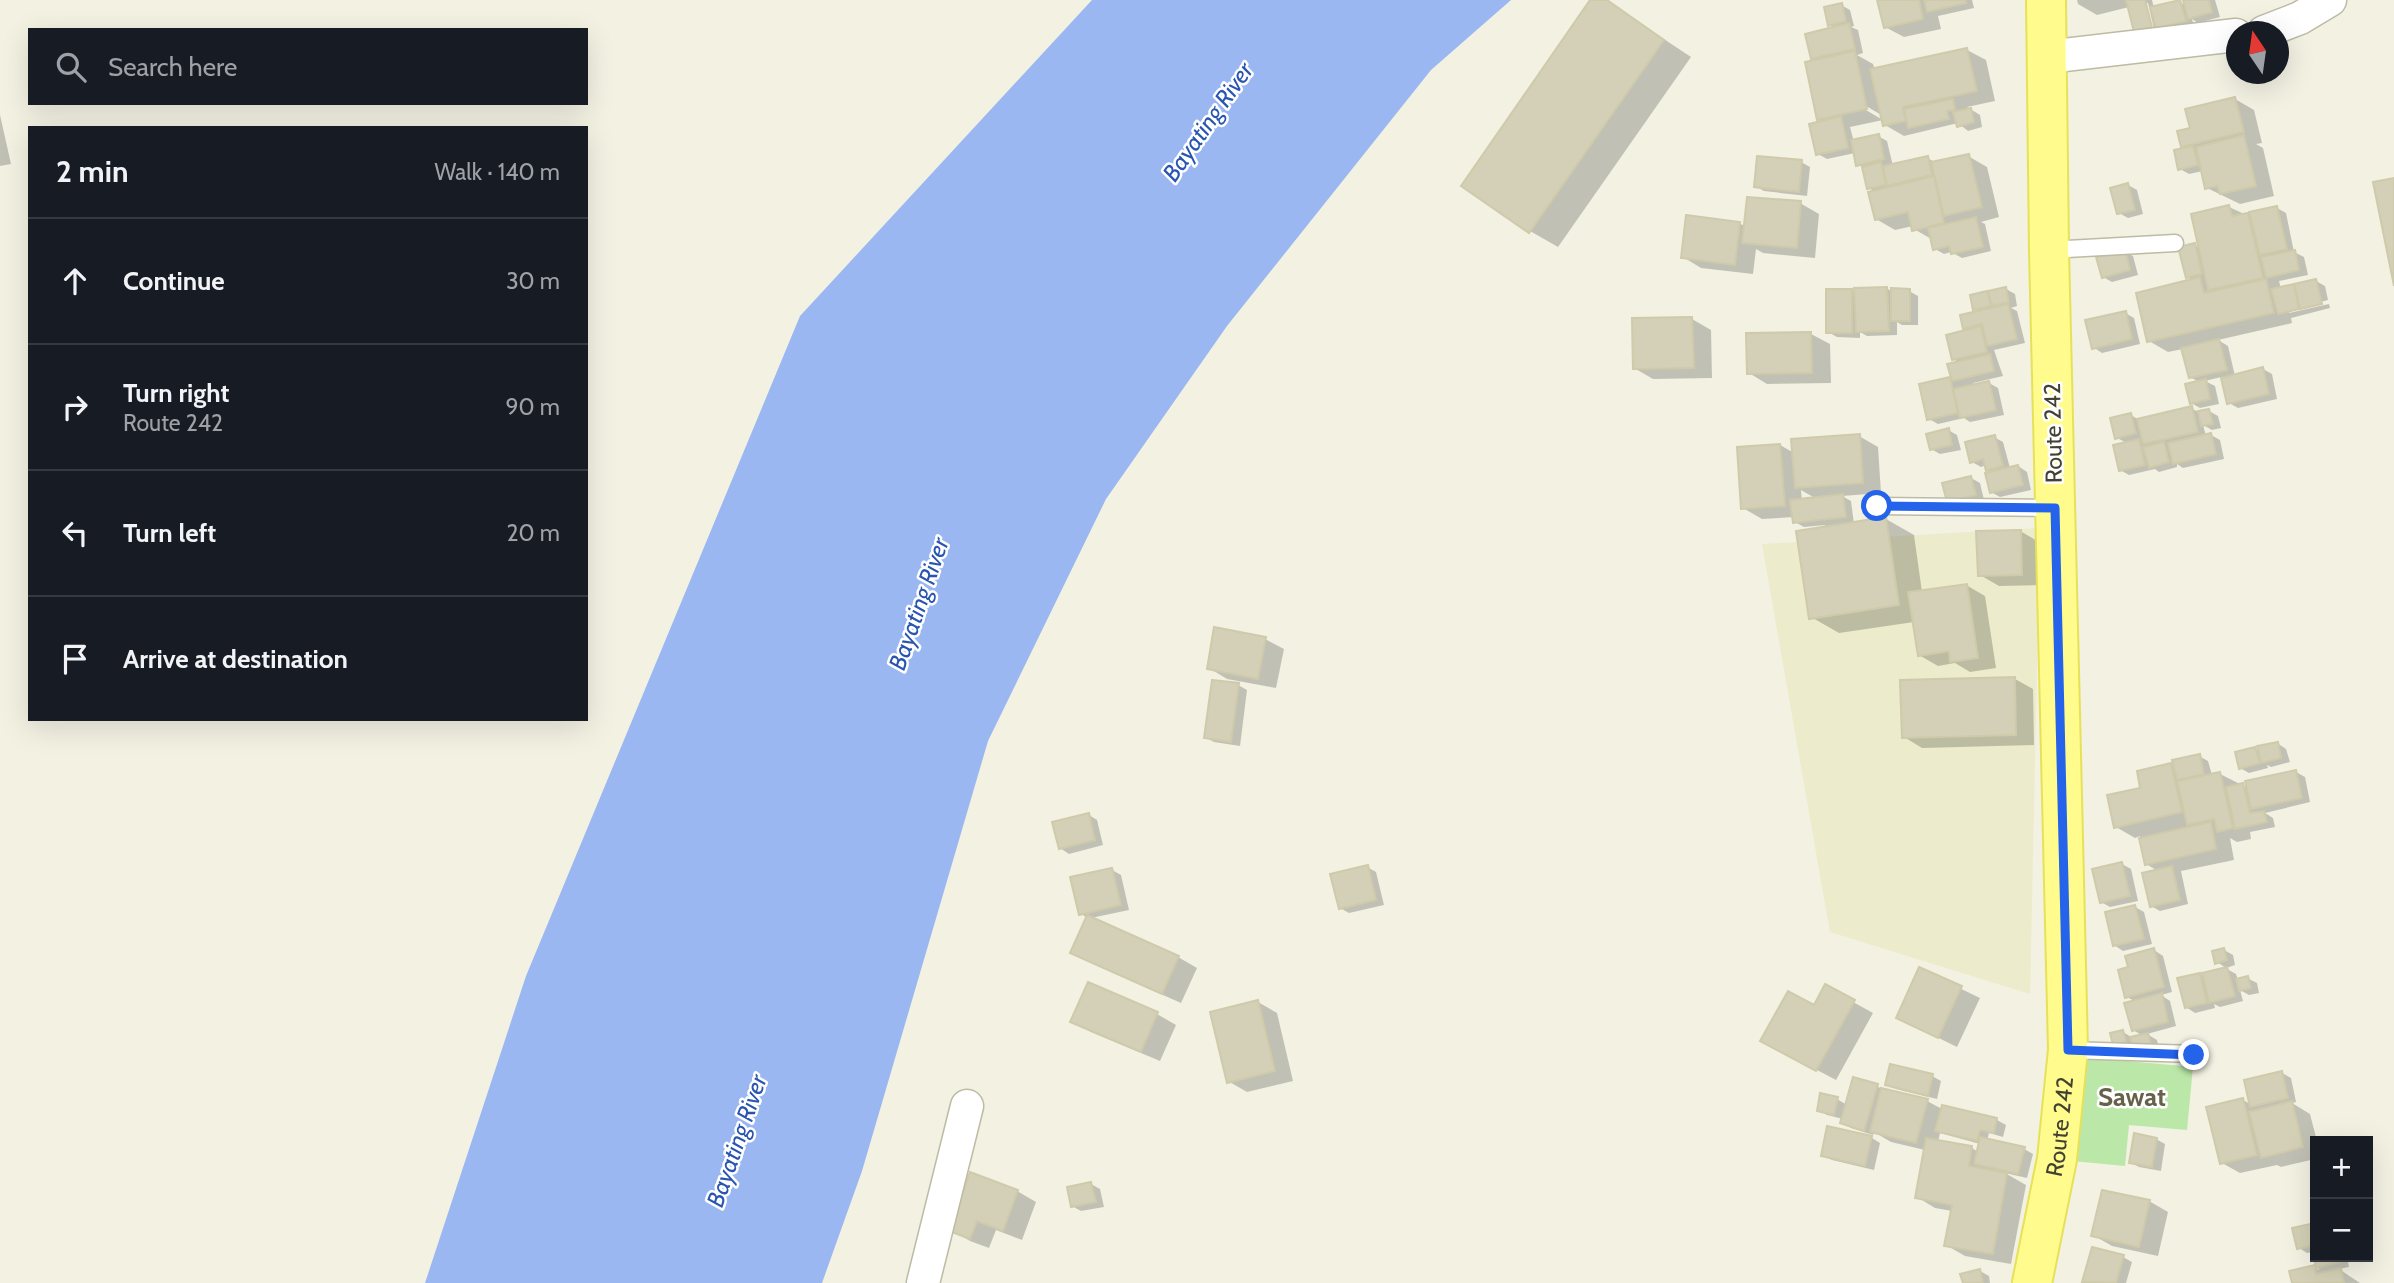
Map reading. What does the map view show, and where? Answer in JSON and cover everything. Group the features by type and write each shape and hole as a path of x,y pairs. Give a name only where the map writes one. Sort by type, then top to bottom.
{"main road":[{"name":"Route 242","path":"2032,1283 2057,1159 2068,1050 2049,250 2046,0"}],"street":[{"path":"2289,22 2330,0"},
{"path":"2047,57 2226,36"},
{"path":"923,1283 967,1106"}],"lane":[{"path":"2049,250 2175,243"},
{"path":"1877,506 2055,508"},
{"path":"2068,1050 2194,1055"}],"shaded area":[{"path":"2040,528 2030,994 1830,932 1762,544"}],"green space":[{"path":"2072,1056 2193,1067 2187,1130 2129,1125 2125,1166 2062,1160"}],"water":[{"name":"Bayating River","path":"1092,0 1511,0 1431,70 1227,326 1106,499 988,741 862,1171 822,1283 425,1283 526,976 800,316"}],"building":[{"path":"1590,0 1607,0 1664,40 1529,233 1461,186"},
{"path":"1877,0 1919,0 1923,19 1884,28"},
{"path":"1924,0 1965,0 1966,3 1927,12"},
{"path":"2126,0 2145,0 2152,27 2134,32"},
{"path":"2180,0 2186,21 2156,28 2150,7"},
{"path":"2183,0 2209,0 2212,12 2188,19"},
{"path":"1842,3 1846,21 1828,26 1824,7"},
{"path":"1849,23 1855,49 1811,59 1805,34"},
{"path":"1967,48 1977,91 1903,107 1906,121 1883,126 1870,69"},
{"path":"1855,51 1867,109 1817,120 1805,62"},
{"path":"2235,97 2244,132 2181,147 2177,131 2190,128 2185,109"},
{"path":"1953,99 1955,110 1947,111 1949,119 1908,128 1904,109"},
{"path":"1971,108 1974,122 1957,127 1953,112"},
{"path":"1841,116 1848,148 1816,155 1809,124"},
{"path":"1879,134 1884,159 1856,166 1851,140"},
{"path":"2244,135 2256,186 2220,194 2217,186 2205,189 2196,147"},
{"path":"2193,146 2198,165 2178,170 2174,150"},
{"path":"1969,154 1982,207 1944,216 1931,162"},
{"path":"1757,156 1802,160 1799,192 1754,187"},
{"path":"1928,156 1932,175 1887,186 1883,166"},
{"path":"1881,162 1886,185 1867,189 1862,167"},
{"path":"1934,176 1944,223 1912,231 1908,212 1875,220 1868,192"},
{"path":"2394,178 2394,286 2373,182"},
{"path":"2128,183 2135,210 2117,214 2110,188"},
{"path":"1747,197 1801,201 1797,248 1742,243"},
{"path":"2229,205 2232,216 2248,213 2263,278 2208,290 2191,214"},
{"path":"2277,206 2287,249 2260,255 2249,212"},
{"path":"1686,215 1740,222 1735,265 1681,258"},
{"path":"1976,217 1983,247 1951,254 1949,246 1933,250 1928,228"},
{"path":"2195,243 2202,274 2186,278 2178,247"},
{"path":"2125,249 2130,270 2102,278 2096,257"},
{"path":"2295,250 2299,270 2266,278 2261,257"},
{"path":"2200,277 2204,293 2266,279 2274,313 2147,342 2136,293"},
{"path":"2316,279 2322,304 2300,309 2294,284"},
{"path":"2294,284 2299,309 2278,314 2271,289"},
{"path":"1887,287 1889,331 1856,332 1854,288"},
{"path":"2006,287 2009,302 1992,306 1988,291"},
{"path":"1891,288 1910,289 1910,321 1891,321"},
{"path":"1826,289 1852,289 1852,333 1826,333"},
{"path":"1987,291 1991,306 1973,310 1970,295"},
{"path":"2008,304 2017,339 1987,346 1982,324 1963,329 1960,315"},
{"path":"2126,311 2132,339 2092,349 2085,320"},
{"path":"1692,317 1694,368 1633,369 1632,318"},
{"path":"1981,326 1987,352 1952,360 1946,335"},
{"path":"1811,332 1812,373 1747,374 1746,333"},
{"path":"2219,339 2227,370 2189,378 2181,348"},
{"path":"1990,354 1994,371 1952,381 1947,364"},
{"path":"2263,367 2269,394 2227,404 2221,378"},
{"path":"1950,377 1958,413 1927,420 1919,384"},
{"path":"2206,379 2210,399 2190,404 2185,384"},
{"path":"1989,381 1996,410 1960,418 1953,389"},
{"path":"2192,406 2198,432 2143,444 2137,419"},
{"path":"2209,409 2213,424 2201,426 2198,411"},
{"path":"2131,413 2136,433 2115,439 2110,418"},
{"path":"1949,428 1952,445 1930,450 1926,434"},
{"path":"2211,433 2216,454 2173,464 2168,443"},
{"path":"1860,434 1863,483 1795,488 1791,439"},
{"path":"1995,435 2003,466 1986,471 1983,459 1970,463 1965,442"},
{"path":"2139,439 2145,465 2119,471 2113,445"},
{"path":"2164,442 2169,462 2149,468 2143,447"},
{"path":"1780,444 1785,506 1741,509 1737,447"},
{"path":"2018,465 2023,485 1990,493 1985,473"},
{"path":"1971,476 1976,495 1947,502 1942,483"},
{"path":"1843,494 1846,517 1793,523 1790,500"},
{"path":"1886,517 1899,605 1809,619 1796,531"},
{"path":"2021,530 2022,575 1978,576 1976,531"},
{"path":"1967,584 1978,658 1950,662 1949,651 1918,656 1908,592"},
{"path":"1214,627 1266,637 1258,679 1207,669"},
{"path":"2015,677 2016,735 1902,738 1900,680"},
{"path":"1212,680 1239,683 1231,742 1204,738"},
{"path":"2278,742 2281,758 2261,763 2257,746"},
{"path":"2255,747 2260,763 2239,769 2235,752"},
{"path":"2200,754 2204,774 2177,780 2172,760"},
{"path":"2171,763 2182,812 2114,828 2107,795 2140,788 2137,771"},
{"path":"2296,770 2302,798 2251,809 2245,781"},
{"path":"2220,772 2233,828 2217,832 2214,819 2187,825 2177,781"},
{"path":"2243,783 2250,813 2264,811 2267,822 2235,829 2226,787"},
{"path":"1089,813 1095,840 1059,849 1052,822"},
{"path":"2211,822 2216,849 2145,865 2139,838"},
{"path":"2122,862 2130,896 2100,903 2092,869"},
{"path":"1368,865 1376,900 1339,909 1330,874"},
{"path":"2172,866 2180,900 2150,907 2142,873"},
{"path":"1112,868 1121,905 1079,915 1070,877"},
{"path":"2135,905 2144,939 2113,946 2105,912"},
{"path":"1087,915 1179,956 1162,994 1070,953"},
{"path":"2154,948 2164,987 2125,998 2118,970 2128,967 2125,956"},
{"path":"2224,948 2227,960 2215,964 2212,951"},
{"path":"1919,967 1962,986 1938,1038 1896,1018"},
{"path":"2227,967 2235,996 2209,1003 2202,973"},
{"path":"2200,973 2207,1003 2185,1008 2177,978"},
{"path":"2248,976 2251,988 2239,991 2236,979"},
{"path":"1088,982 1158,1012 1141,1052 1070,1022"},
{"path":"1825,984 1855,1000 1816,1071 1760,1041 1788,991 1814,1005"},
{"path":"2162,993 2168,1022 2132,1031 2124,1003"},
{"path":"1258,1000 1275,1071 1227,1083 1210,1012"},
{"path":"2123,1030 2126,1042 2113,1045 2110,1033"},
{"path":"2148,1033 2151,1045 2133,1049 2130,1037"},
{"path":"1890,1064 1933,1074 1928,1096 1885,1085"},
{"path":"2282,1071 2288,1098 2250,1107 2244,1080"},
{"path":"1853,1077 1878,1084 1864,1131 1840,1123"},
{"path":"1881,1088 1928,1099 1916,1143 1870,1132"},
{"path":"1820,1093 1838,1097 1834,1115 1817,1111"},
{"path":"2243,1098 2257,1155 2220,1164 2206,1107"},
{"path":"2292,1101 2303,1147 2261,1158 2249,1112"},
{"path":"1942,1105 1997,1118 1994,1133 1980,1130 1977,1141 1935,1131"},
{"path":"1827,1126 1872,1136 1865,1166 1821,1156"},
{"path":"2134,1133 2157,1138 2152,1167 2129,1163"},
{"path":"1980,1137 2025,1147 2018,1174 1974,1164"},
{"path":"1926,1138 1972,1146 1969,1166 2007,1173 1993,1254 1944,1246 1952,1205 1915,1198"},
{"path":"970,1172 1018,1190 1003,1231 977,1221 970,1239 949,1231"},
{"path":"1091,1182 1096,1202 1071,1207 1067,1187"},
{"path":"2102,1190 2150,1200 2139,1247 2091,1236"},
{"path":"2310,1224 2310,1246 2297,1249 2292,1228"},
{"path":"2092,1247 2124,1255 2116,1283 2082,1282"},
{"path":"2315,1262 2341,1262 2316,1268"},
{"path":"2315,1265 2316,1274 2341,1268 2344,1283 2292,1283 2289,1271"},
{"path":"1980,1269 1983,1283 1963,1283 1960,1274"}],"district":[{"name":"Sawat","path":"2132,1097"}],"route":[{"path":"1877,506 2055,508 2068,1050 2194,1055"}]}
